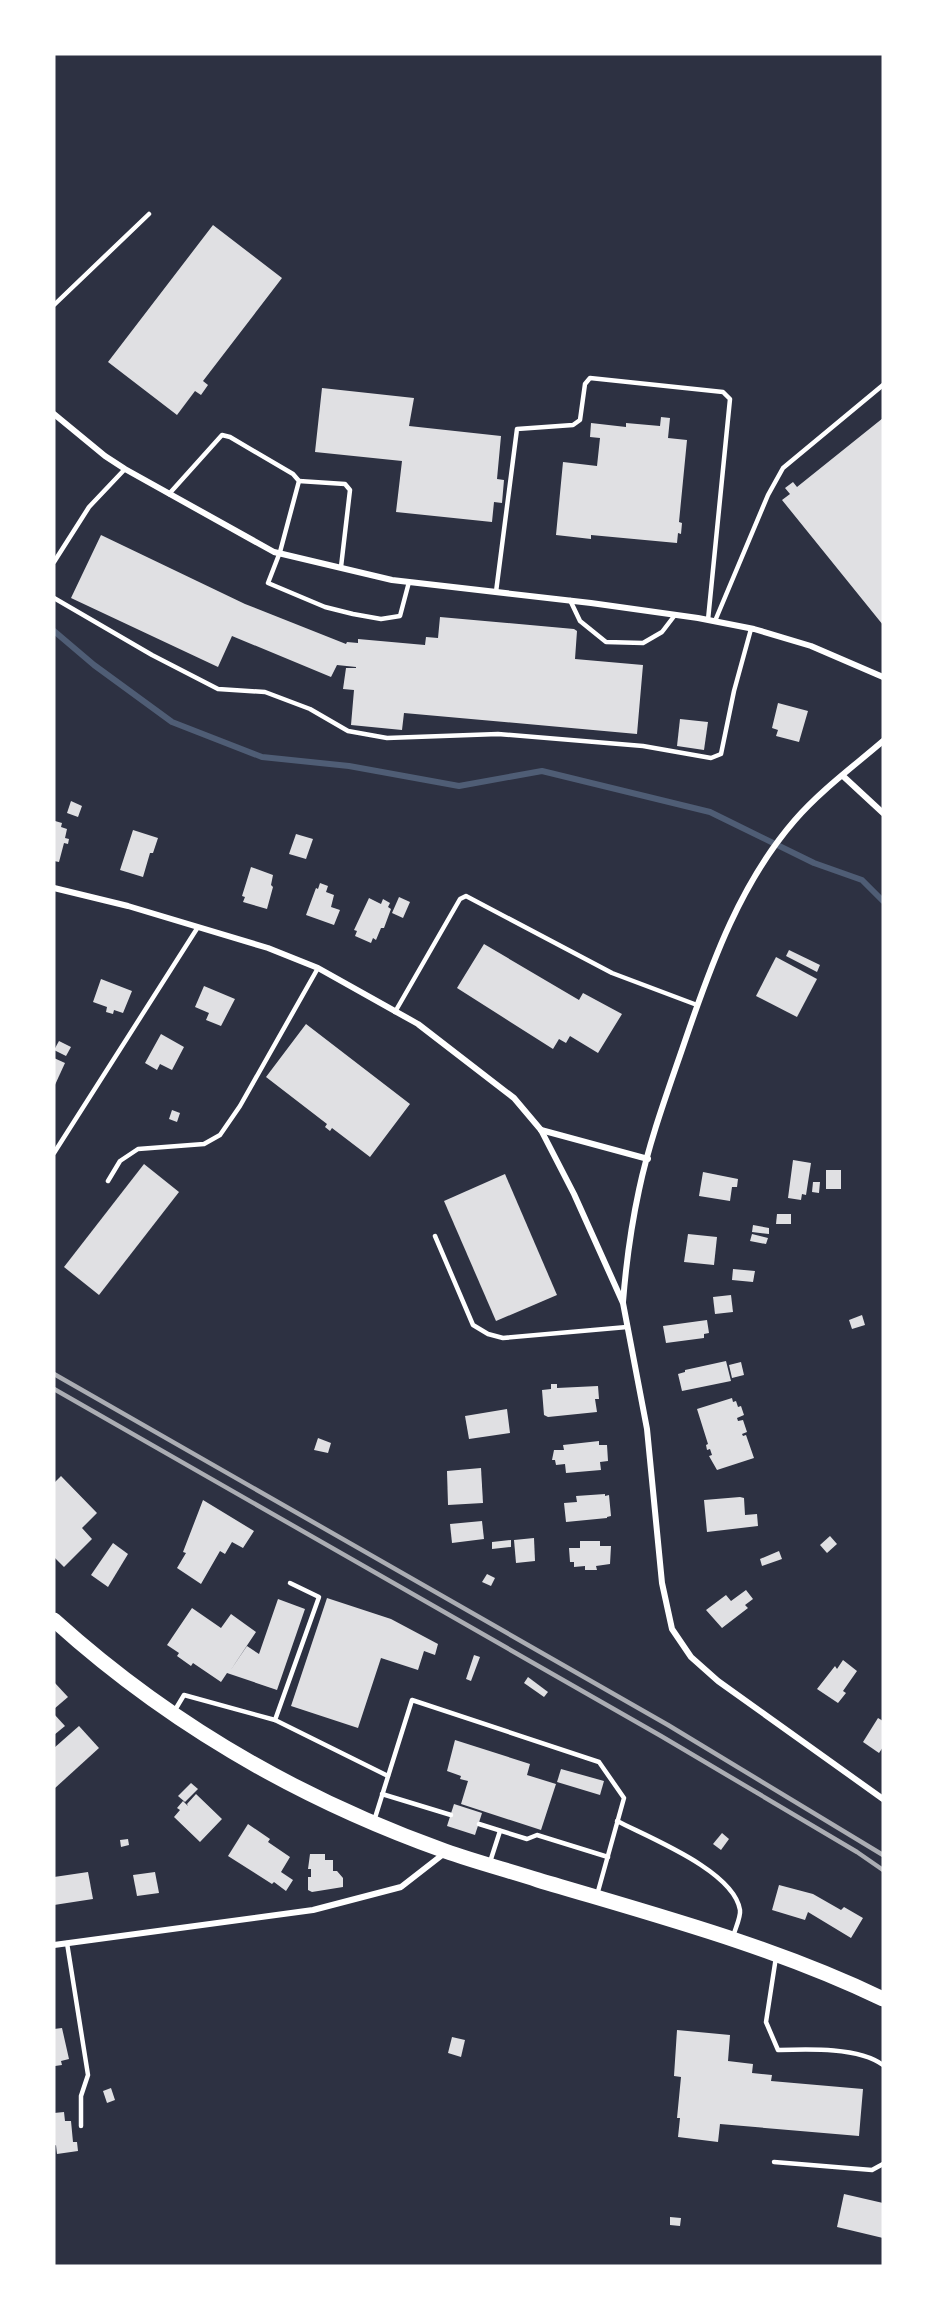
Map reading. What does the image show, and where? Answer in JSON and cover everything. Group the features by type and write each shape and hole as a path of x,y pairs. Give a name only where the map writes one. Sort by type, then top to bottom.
{"main road":[{"path":"54,1620 94,1657 172,1715 268,1774 373,1823 447,1852 777,1955 834,1975 883,1999"}],"street":[{"path":"54,414 125,469 274,552 392,580 570,600 711,620 811,646 883,677"},
{"path":"883,741 795,820 760,868 729,926 698,1005 664,1104 639,1188 627,1259 623,1303 647,1429 662,1583 672,1629 691,1657 718,1681 883,1799"},
{"path":"843,776 883,813"},
{"path":"54,888 128,906 268,948 318,968 417,1024 461,1056 514,1098 541,1130 574,1194 623,1303"},
{"path":"541,1130 648,1159"},
{"path":"54,1945 313,1910 401,1887 447,1852"}],"lane":[{"path":"54,304 149,214"},
{"path":"496,592 517,429 573,425 580,420 585,384 590,378 723,392 730,399 711,620"},
{"path":"711,620 768,495 783,468 883,385"},
{"path":"169,494 222,435 230,436 293,474 299,481 345,484 350,490 341,567"},
{"path":"54,562 89,507 125,469"},
{"path":"299,481 280,552 268,583 325,607 381,619 400,616 410,582"},
{"path":"54,598 152,655 218,688 265,692 310,709 348,731 387,738 498,734 644,747 711,758 721,754 734,691 751,629"},
{"path":"570,600 580,621 591,633 606,642 643,643 662,632 675,615"},
{"path":"395,1011 460,899 466,896 612,973 698,1005"},
{"path":"54,1153 198,927"},
{"path":"108,1181 120,1161 138,1149 204,1144 220,1135 240,1106 318,968"},
{"path":"435,1236 473,1325 488,1334 503,1338 627,1327"},
{"path":"274,1720 319,1597 290,1583"},
{"path":"172,1715 184,1695 274,1720 388,1776"},
{"path":"373,1823 412,1700 599,1762 624,1798 596,1898"},
{"path":"382,1794 450,1815"},
{"path":"617,1821 712,1870 731,1891 740,1911 732,1940"},
{"path":"479,1824 527,1839 537,1835 608,1857"},
{"path":"489,1865 500,1831"},
{"path":"67,1943 88,2075 81,2096 81,2126"},
{"path":"777,1955 766,2022 778,2050 814,2049 861,2055 883,2065"},
{"path":"774,2162 872,2170 883,2164"}],"building":[{"path":"213,225 282,278 203,381 208,385 201,395 195,391 177,415 108,362"},
{"path":"322,388 414,398 409,426 501,436 497,479 504,480 502,503 494,502 492,522 396,512 402,461 315,452"},
{"path":"661,417 670,418 668,438 687,440 679,522 682,523 681,534 678,533 677,543 591,535 591,539 556,535 563,462 597,466 600,438 590,437 591,423 626,427 626,423 660,426"},
{"path":"883,418 883,625 782,500 790,494 785,488 793,482 797,487"},
{"path":"101,535 245,604 346,644 347,642 358,643 358,639 425,645 426,637 438,638 440,617 574,629 577,631 575,659 643,665 637,734 404,713 402,730 351,725 354,690 343,689 346,668 356,667 337,665 331,677 232,636 218,667 71,598"},
{"path":"778,703 808,711 799,742 776,736 778,730 772,728"},
{"path":"680,719 708,722 704,750 677,746"},
{"path":"71,801 82,806 78,817 67,813"},
{"path":"55,821 62,823 61,827 67,829 65,838 69,839 68,844 64,843 59,862 54,861"},
{"path":"133,830 158,838 153,853 150,853 143,877 120,870"},
{"path":"296,834 313,839 306,859 289,854"},
{"path":"251,867 273,875 271,885 273,887 267,909 243,902 245,897 242,896"},
{"path":"320,883 328,886 326,892 334,895 331,907 340,910 334,925 306,915"},
{"path":"399,897 410,902 403,918 392,913"},
{"path":"369,898 381,904 383,899 390,903 388,907 391,909 384,928 381,928 376,940 373,938 371,943 355,936 357,931 354,930"},
{"path":"484,944 579,1000 583,993 622,1014 598,1053 570,1036 566,1043 559,1039 553,1049 457,988"},
{"path":"789,950 820,965 817,972 786,956"},
{"path":"776,957 817,979 797,1017 756,996"},
{"path":"101,979 132,991 123,1013 114,1010 113,1014 106,1012 107,1007 93,1002"},
{"path":"204,986 235,999 221,1026 206,1020 209,1013 195,1007"},
{"path":"306,1024 410,1104 370,1157 332,1128 330,1131 325,1127 327,1124 266,1077"},
{"path":"161,1034 184,1047 172,1070 160,1064 157,1070 145,1063"},
{"path":"59,1041 71,1047 66,1056 54,1050"},
{"path":"54,1058 65,1063 54,1087"},
{"path":"172,1110 180,1113 177,1122 169,1119"},
{"path":"793,1160 811,1163 806,1195 802,1194 801,1200 788,1198"},
{"path":"144,1164 179,1192 99,1295 64,1267"},
{"path":"826,1170 841,1170 841,1189 826,1189"},
{"path":"703,1172 738,1179 737,1187 732,1187 730,1201 699,1196"},
{"path":"505,1174 557,1295 496,1321 444,1201"},
{"path":"813,1182 820,1182 819,1193 812,1192"},
{"path":"777,1214 791,1214 791,1224 776,1224"},
{"path":"753,1225 769,1228 769,1234 752,1232"},
{"path":"688,1234 717,1237 714,1265 684,1262"},
{"path":"752,1234 768,1238 766,1244 750,1241"},
{"path":"733,1269 755,1271 753,1282 732,1280"},
{"path":"731,1295 733,1312 715,1314 713,1297"},
{"path":"862,1315 865,1325 852,1329 849,1320"},
{"path":"707,1320 709,1333 704,1334 704,1338 666,1343 663,1326"},
{"path":"726,1361 731,1381 682,1391 678,1374 685,1370"},
{"path":"741,1362 744,1375 732,1378 729,1365"},
{"path":"551,1384 557,1384 557,1388 598,1386 599,1399 595,1399 597,1412 548,1417 544,1415 542,1390 551,1389"},
{"path":"732,1398 738,1407 741,1406 744,1415 737,1418 738,1421 743,1420 747,1432 742,1434 746,1435 754,1458 717,1470 709,1456 712,1455 710,1449 707,1450 706,1445 708,1444 697,1409"},
{"path":"507,1409 510,1433 469,1439 465,1416"},
{"path":"318,1438 331,1443 328,1453 314,1450"},
{"path":"599,1441 599,1445 607,1445 608,1461 600,1462 601,1470 566,1473 565,1464 556,1465 555,1460 552,1460 554,1450 564,1450 563,1445"},
{"path":"481,1468 483,1503 448,1505 447,1471"},
{"path":"61,1476 97,1513 82,1528 92,1539 64,1567 54,1557 54,1483"},
{"path":"605,1494 605,1496 609,1495 611,1516 566,1522 564,1503 577,1502 576,1496"},
{"path":"744,1498 745,1515 757,1514 758,1526 707,1532 704,1500"},
{"path":"203,1500 254,1531 243,1548 232,1542 225,1554 220,1551 201,1584 177,1568 186,1553 183,1552"},
{"path":"482,1521 484,1539 452,1543 450,1524"},
{"path":"830,1536 837,1544 827,1553 820,1545"},
{"path":"534,1538 535,1561 516,1563 514,1540"},
{"path":"511,1540 511,1547 492,1549 492,1542"},
{"path":"580,1541 600,1541 600,1546 611,1546 610,1564 596,1566 597,1570 585,1570 585,1566 574,1567 574,1562 570,1562 569,1548 580,1548"},
{"path":"113,1543 128,1554 108,1587 91,1575"},
{"path":"779,1551 782,1559 762,1566 760,1559"},
{"path":"487,1574 495,1578 491,1586 482,1582"},
{"path":"746,1590 753,1599 745,1605 748,1608 722,1628 706,1610 726,1595 731,1601"},
{"path":"327,1598 391,1619 438,1644 435,1655 424,1651 418,1670 381,1658 358,1728 291,1706"},
{"path":"278,1599 305,1609 277,1690 227,1673 221,1682 193,1663 191,1666 177,1656 179,1653 167,1645 192,1608 221,1628 231,1614 256,1632 230,1671 247,1646 259,1654"},
{"path":"474,1655 480,1657 471,1681 466,1679"},
{"path":"843,1660 857,1671 843,1691 846,1693 838,1703 817,1689 835,1666 837,1669"},
{"path":"528,1677 548,1692 544,1697 524,1683"},
{"path":"54,1682 68,1697 54,1709"},
{"path":"54,1714 65,1726 54,1735"},
{"path":"878,1718 883,1721 883,1747 879,1753 863,1742"},
{"path":"79,1726 99,1748 54,1789 54,1748"},
{"path":"455,1740 530,1764 527,1775 556,1784 541,1830 461,1804 468,1781 447,1771"},
{"path":"561,1769 604,1781 600,1795 557,1782"},
{"path":"191,1783 198,1789 185,1802 178,1796"},
{"path":"196,1794 222,1819 200,1842 174,1817 183,1801 188,1806 187,1804"},
{"path":"454,1804 482,1813 475,1835 447,1826"},
{"path":"248,1824 290,1857 281,1872 293,1880 286,1891 228,1856"},
{"path":"722,1833 729,1839 721,1850 713,1844"},
{"path":"128,1839 129,1845 121,1847 120,1840"},
{"path":"310,1854 325,1854 325,1860 333,1860 333,1871 337,1871 343,1878 343,1887 312,1892 308,1890 308,1877 311,1877 311,1869 308,1869"},
{"path":"88,1872 93,1899 54,1905 54,1877"},
{"path":"155,1872 159,1893 137,1896 133,1875"},
{"path":"779,1885 813,1894 841,1910 844,1907 863,1918 851,1938 808,1912 805,1920 772,1910"},
{"path":"62,2028 69,2059 61,2061 62,2065 55,2066 54,2029"},
{"path":"677,2030 730,2035 728,2061 753,2064 752,2073 772,2075 771,2081 863,2089 859,2136 720,2124 718,2142 678,2137 680,2118 677,2118 681,2077 674,2076"},
{"path":"452,2037 465,2040 461,2057 448,2053"},
{"path":"111,2088 115,2100 107,2103 103,2091"},
{"path":"64,2112 65,2121 71,2121 73,2142 77,2142 78,2151 57,2154 56,2145 54,2146 54,2113"},
{"path":"844,2194 883,2203 883,2238 837,2227"},
{"path":"670,2217 681,2218 680,2226 670,2225"}],"waterway":[{"path":"54,631 94,665 172,722 262,757 349,766 459,786 542,771 710,812 814,863 862,880 883,901"}],"railway":[{"path":"54,1374 668,1725 883,1855"},
{"path":"54,1389 661,1736 857,1852 883,1870"}]}
